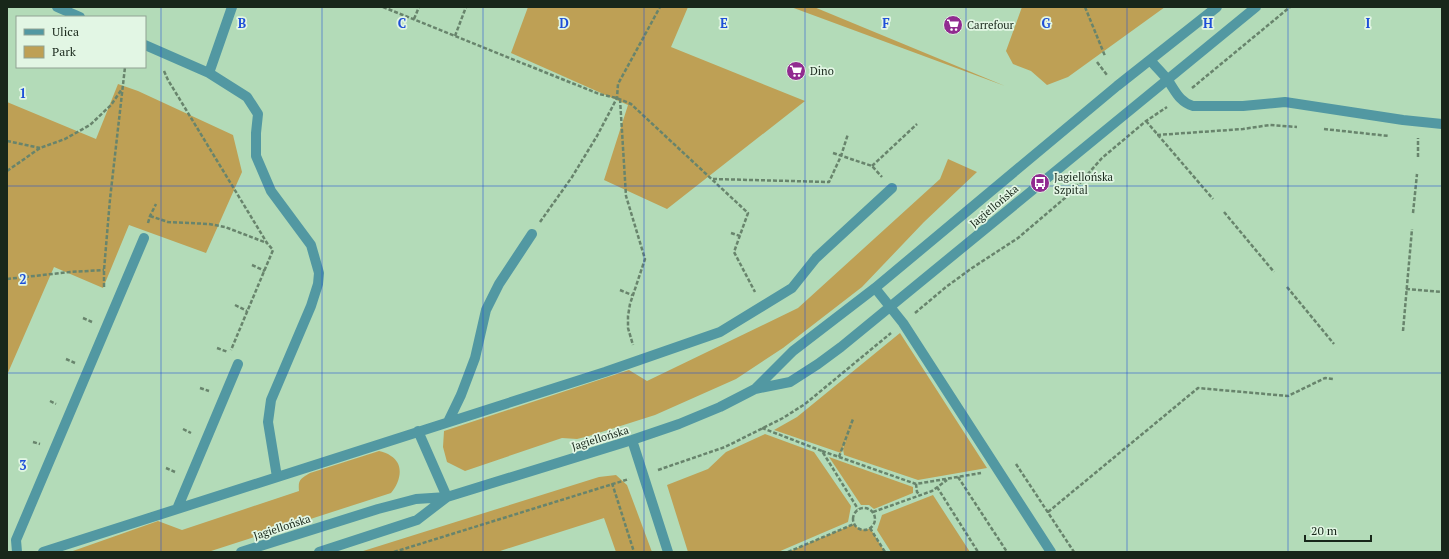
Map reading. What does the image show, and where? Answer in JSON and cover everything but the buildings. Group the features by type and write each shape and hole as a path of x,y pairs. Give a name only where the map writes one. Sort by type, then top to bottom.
{"street":[{"path":"57,7 78,16"},
{"path":"209,73 232,7"},
{"name":"Jagiellońska","path":"755,389 793,351 875,288 1216,7"},
{"name":"Jagiellońska","path":"241,552 378,509 416,499 446,497 632,440 679,424 755,389 790,382 818,364 1256,7"},
{"path":"146,45 209,73 247,96 258,114 256,156 270,191 311,245 319,274 318,284 311,306 270,400 268,422 277,477"},
{"path":"1150,60 1185,104 1193,106 1243,106 1285,102 1403,120 1442,124"},
{"path":"42,552 448,422 720,332 792,288 816,258 892,188"},
{"path":"448,422 461,395 475,358 486,310 499,284 532,234"},
{"path":"17,552 16,540 144,238"},
{"path":"875,288 903,323 1051,552"},
{"path":"177,508 238,364"},
{"path":"418,431 446,497"},
{"path":"632,440 668,552"},
{"name":"Jagiellońska","path":"319,552 417,520 446,497"}],"path":[{"path":"383,7 599,94 631,104 748,213 734,252 763,306"},
{"path":"414,19 419,7"},
{"path":"455,36 466,7"},
{"path":"639,360 630,337 628,316 632,295 645,259 626,196 618,84 660,7"},
{"path":"1085,7 1105,56"},
{"path":"659,469 725,448 783,418 805,404 946,287 1018,238 1072,192 1102,158 1146,121 1180,98 1290,7"},
{"path":"1097,62 1111,80"},
{"path":"104,290 104,270 110,199 125,68"},
{"path":"163,70 267,243 273,250 229,353 217,348"},
{"path":"7,171 40,148 66,139 90,125 111,105 123,88"},
{"path":"532,234 572,177 618,99"},
{"path":"1146,121 1213,198"},
{"path":"872,166 917,124"},
{"path":"1157,135 1243,129 1270,125 1297,127"},
{"path":"1324,129 1389,136"},
{"path":"712,179 829,182 848,134"},
{"path":"1411,138 1419,138 1418,157"},
{"path":"7,141 40,148"},
{"path":"833,153 872,166 892,188"},
{"path":"1413,213 1416,174"},
{"path":"144,238 150,216 156,204"},
{"path":"1224,212 1274,272"},
{"path":"150,216 168,222 210,224 225,227 267,243"},
{"path":"1403,330 1412,229"},
{"path":"731,232 740,236"},
{"path":"252,265 264,270"},
{"path":"7,279 104,270"},
{"path":"1287,287 1334,344"},
{"path":"1406,289 1442,292"},
{"path":"620,290 632,295"},
{"path":"235,305 248,311"},
{"path":"1048,512 1198,388 1288,396 1325,378 1333,380"},
{"path":"200,388 212,393"},
{"path":"839,457 853,419"},
{"path":"762,428 916,484 981,473"},
{"path":"182,429 195,435"},
{"path":"822,451 858,509"},
{"path":"166,468 178,473"},
{"path":"958,477 1007,552"},
{"path":"394,552 628,479"},
{"path":"873,512 932,491 948,479"},
{"path":"612,483 634,552"},
{"path":"916,484 920,495"},
{"path":"937,487 978,552"},
{"path":"867,508 873,512 874,523 870,528 866,530 859,529 854,524 853,517 858,509 867,508"},
{"path":"788,552 854,524"},
{"path":"870,528 885,552"}],"green space":[{"path":"528,7 688,7 671,47 805,101 667,209 604,180 628,105 511,53"},
{"path":"791,7 814,7 1005,86"},
{"path":"1022,7 1165,7 1068,77 1047,85 1031,71 1013,64 1006,51"},
{"path":"118,84 138,91 233,135 242,172 206,253 129,225 103,288 54,267 7,375 7,102 96,139"},
{"path":"948,159 977,172 924,222 862,287 783,348 736,379 655,415 589,436 577,439 562,438 465,471 447,462 443,447 444,431 629,370 647,381 798,308 940,179"},
{"path":"900,333 987,468 918,480 844,455 843,449 848,434 841,453 774,430 797,417"},
{"path":"765,434 814,452 851,506 848,522 778,552 688,552 667,485 708,469 726,452"},
{"path":"379,451 391,456 398,464 400,469 399,479 391,493 208,552 70,552 158,521 182,530 299,491 300,480 310,473"},
{"path":"829,457 913,487 913,493 874,509 869,505 861,505"},
{"path":"616,475 627,485 652,552 616,552 604,518 497,552 360,552 599,477"},
{"path":"933,495 970,552 891,552 877,530 882,515"},
{"path":"854,524 859,529 866,530 870,528 885,552 788,552"}],"place":[{"name":"Carrefour","path":"953,25"},
{"name":"Dino","path":"796,71"},
{"name":"Jagiellońska Szpital","path":"1040,183"}]}
